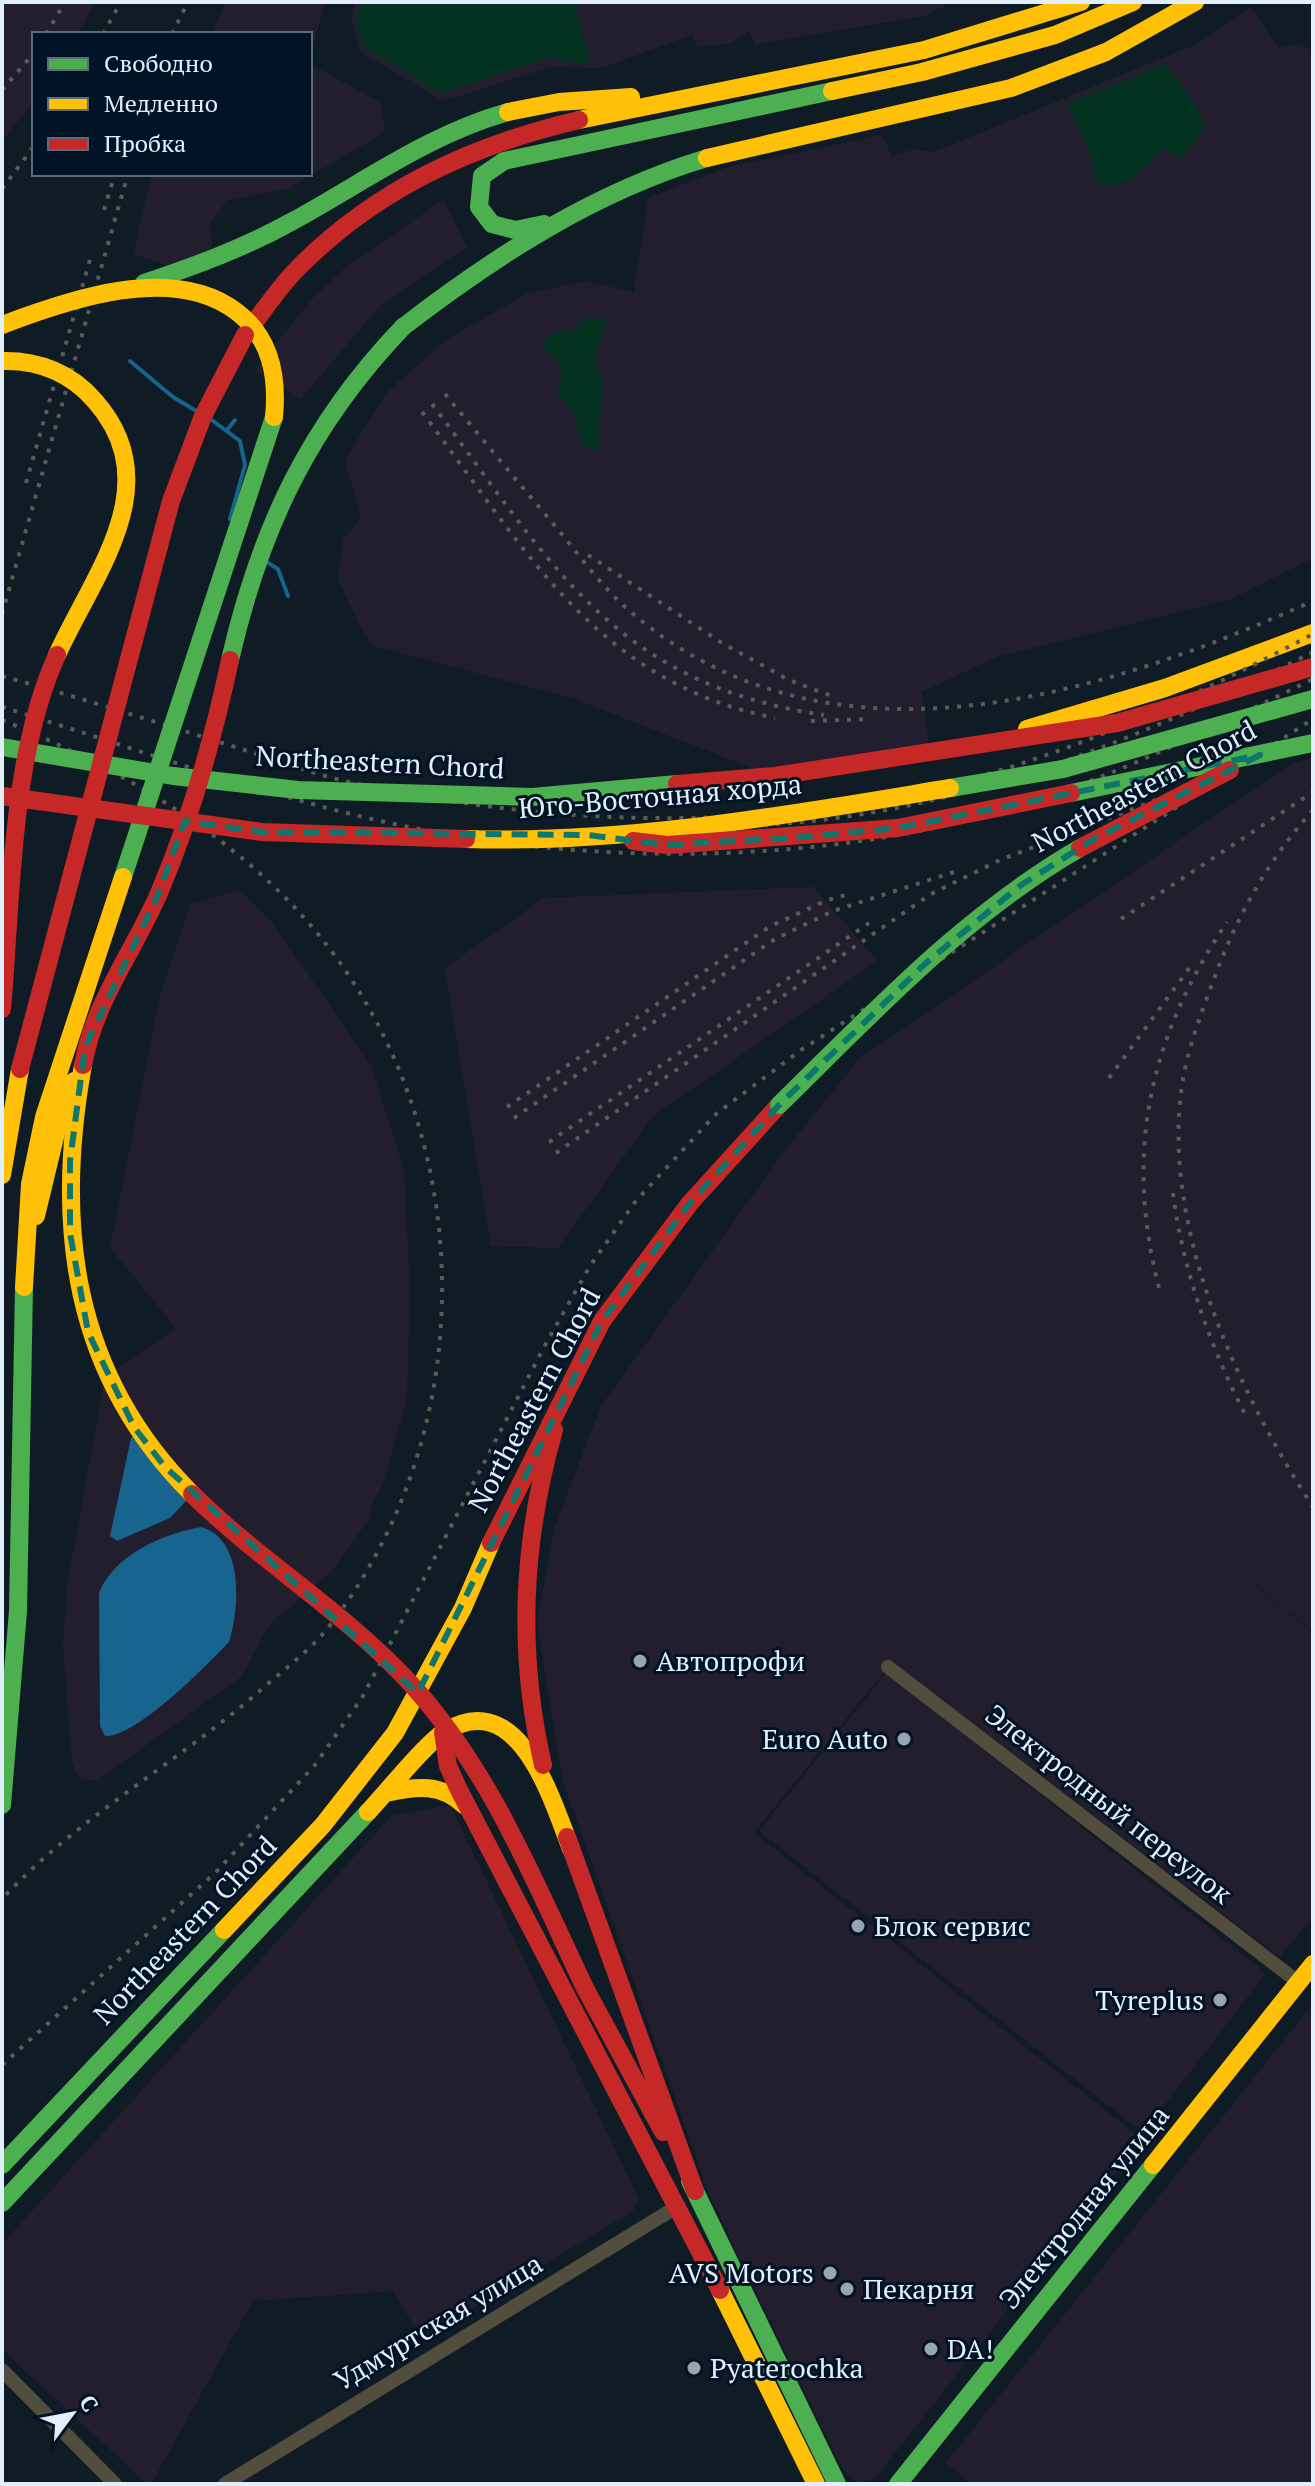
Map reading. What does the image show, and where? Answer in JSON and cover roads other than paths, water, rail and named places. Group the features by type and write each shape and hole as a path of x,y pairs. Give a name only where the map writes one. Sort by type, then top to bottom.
{"main road":[{"path":"2,1175 20,1069 53,932 165,520 201,418 224,369 289,275 327,237 375,199 419,172 531,131 627,106 766,83 975,38 1081,2"},
{"path":"1133,2 1055,35 922,72 504,161 490,168 479,185 480,211 496,228 510,233 530,229 581,210 657,175 719,155 948,105 1074,66 1195,2"},
{"path":"766,83 922,72"},
{"path":"2,325 203,263 268,235 442,135 516,111 602,97 676,99"},
{"path":"24,1287 33,1227 56,1133 85,1047 157,897 199,782 241,618 269,528 292,475 343,390 403,327 442,296 581,210"},
{"path":"2,1805 11,1741 17,1629 24,1287 30,1184 44,1117 273,425 278,387 271,356 256,328 233,307 204,291 175,286 132,287"},
{"path":"2,361 44,366 79,384 101,407 118,433 128,469 125,505 113,540 53,663 36,721 22,805 2,1009"},
{"path":"962,749 1165,688 1313,633"},
{"name":"Northeastern Chord","path":"2,747 173,776 298,790 532,797 775,776 962,749 1117,723 1313,667"},
{"name":"Юго-Восточная хорда","path":"2,796 262,832 473,839 587,835 766,818 1063,769 1313,699"},
{"name":"Northeastern Chord","path":"2,2165 323,1825 395,1733 463,1608 507,1505 602,1321 690,1203 790,1094 927,962 998,903 1094,839 1313,728"},
{"path":"587,835 667,845 898,828 1313,743"},
{"path":"85,1047 70,1161 70,1233 74,1282 84,1320 112,1388 134,1427 196,1500 387,1659 434,1710 498,1812 585,1988 695,2191 837,2484"},
{"path":"567,1385 534,1501 523,1617 531,1704 539,1750 571,1849 695,2191"},
{"path":"2,2203 443,1732 469,1721 492,1721 517,1737 537,1769 571,1849"},
{"path":"443,1732 448,1766 678,2206 816,2484"},
{"path":"386,1793 412,1787 443,1790 460,1800 477,1822"},
{"name":"Электродная улица","path":"898,2484 1313,1964"}],"street":[{"name":"Электродный переулок","path":"888,1667 1298,1982"},
{"name":"Удмуртская улица","path":"225,2484 678,2206"},
{"path":"2,2370 115,2484"}],"water":[{"path":"137,1430 187,1500 170,1518 117,1541 110,1536 131,1438"},
{"path":"201,1527 215,1534 232,1559 236,1593 229,1642 152,1713 118,1733 105,1736 100,1726 99,1593 116,1568 141,1548"}],"waterway":[{"path":"130,361 173,397 198,412"},
{"path":"209,418 240,441 245,465 230,519"},
{"path":"227,430 235,420"},
{"path":"265,561 278,569 288,596"}],"railway":[{"path":"47,32 65,2"},
{"path":"104,32 121,2"},
{"path":"173,32 188,2"},
{"path":"2,90 32,55"},
{"path":"2,189 32,149"},
{"path":"104,210 114,176"},
{"path":"2,614 127,176"},
{"path":"26,483 91,256"},
{"path":"445,394 591,571 624,606 702,661 785,694 873,708 962,706 1053,692 1143,667 1230,636 1313,601"},
{"path":"432,404 552,563 593,607 638,644 690,675 751,699 824,715"},
{"path":"422,412 531,559 611,641 658,674 712,700 775,718"},
{"path":"588,555 722,643 789,680 837,698"},
{"path":"2,676 349,782 497,808 572,815 724,817 873,801 995,772 1134,721 1313,634"},
{"path":"728,826 805,822 881,811 1030,773 1174,718 1313,652"},
{"path":"2,707 214,775 375,820 503,843 660,854 818,846 896,835 972,819 1044,798 1147,758 1313,679"},
{"path":"811,721 871,719"},
{"path":"2,2065 216,1872 315,1765 363,1696 544,1347 590,1266 635,1202 716,1114 801,1050 1313,719"},
{"path":"2,720 82,756 160,799 232,850 296,909 356,986 400,1072 429,1164 441,1260 438,1357 419,1451 383,1541 331,1624 299,1658 231,1715 63,1841 2,1899"},
{"path":"556,1153 931,894 1000,860 1208,780"},
{"path":"1121,919 1313,792"},
{"path":"1313,810 1269,868 1224,953 1186,1062 1181,1092 1179,1146 1184,1200 1212,1309 1258,1413 1313,1507"},
{"path":"514,1118 775,939 833,911 954,872"},
{"path":"507,1107 769,927 825,901 852,893"},
{"path":"549,1142 872,921"},
{"path":"1159,1288 1144,1190 1145,1143 1151,1098 1162,1053 1179,1009 1200,965 1227,922"},
{"path":"1109,1078 1193,963"},
{"path":"1173,1193 1184,1252 1200,1310 1248,1420"}],"place":[{"name":"Автопрофи","path":"640,1661"},
{"name":"Euro Auto","path":"904,1739"},
{"name":"Блок сервис","path":"858,1926"},
{"name":"Tyreplus","path":"1220,2000"},
{"name":"AVS Motors","path":"830,2273"},
{"name":"Пекарня","path":"847,2289"},
{"name":"DA!","path":"931,2349"},
{"name":"Pyaterochka","path":"694,2368"}]}
